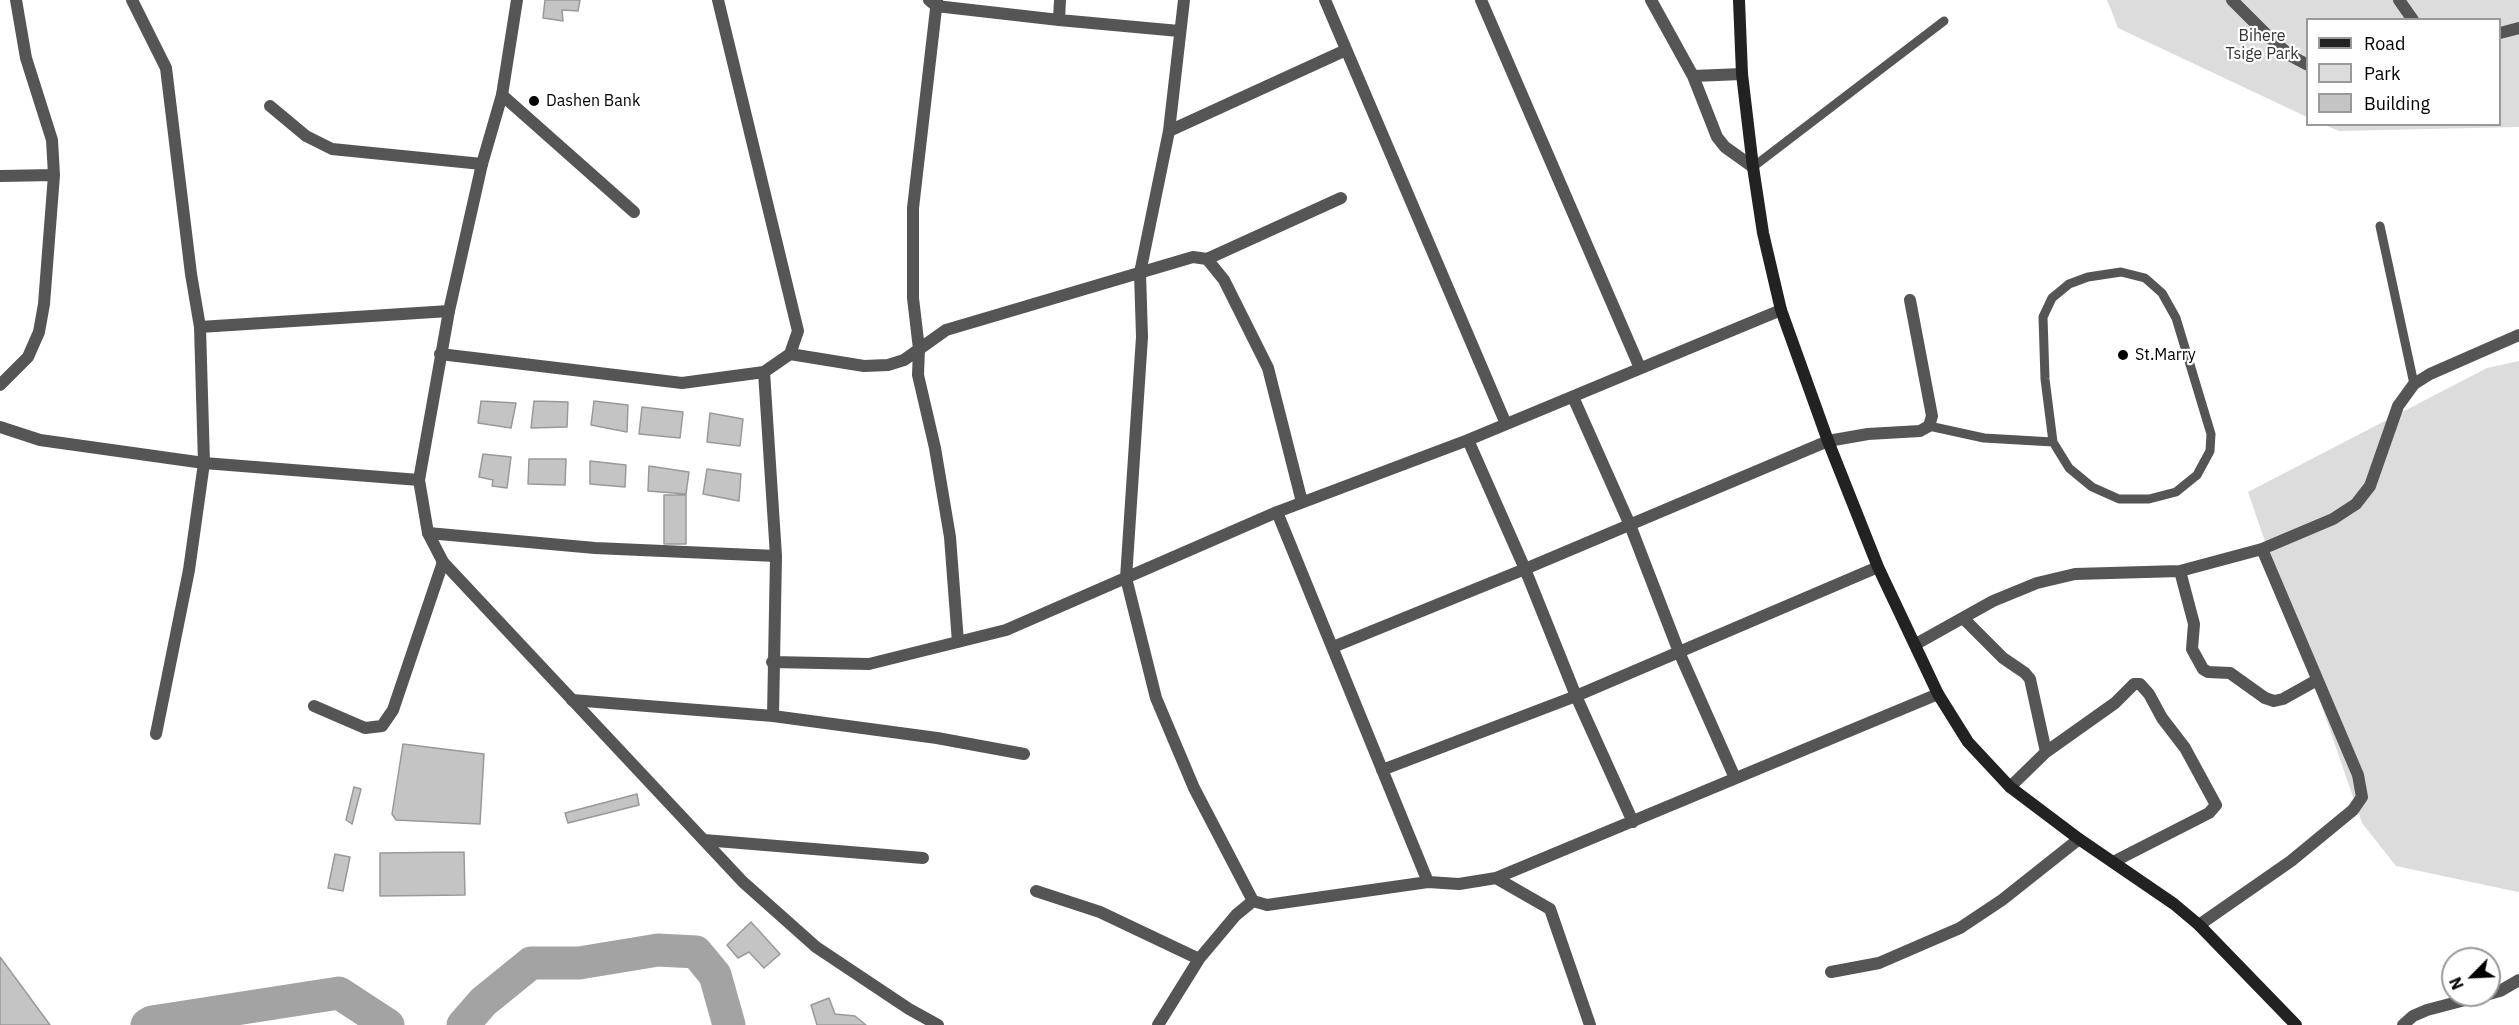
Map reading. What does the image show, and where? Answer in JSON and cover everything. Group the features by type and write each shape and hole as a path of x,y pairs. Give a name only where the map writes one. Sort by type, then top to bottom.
{"main road":[{"path":"1739,0 1742,74 1753,167 1763,233 1781,310 1828,441 1878,567 1938,694 1968,742 2010,787 2079,839 2174,904 2199,925 2296,1025"}],"street":[{"path":"0,385 28,357 39,332 44,304 54,175 52,140 26,58 16,0"},
{"path":"132,0 166,68 191,274 200,327 204,463 189,570 156,734"},
{"path":"517,0 502,95 482,164 449,310 418,480 428,533 443,562 743,882 816,947 909,1009 938,1025"},
{"path":"440,354 682,383 764,372 790,354 798,331 718,0"},
{"path":"1059,20 1060,0"},
{"path":"1184,0 1169,131 1140,273 1142,337 1126,578 1156,698 1194,788 1253,901 1266,905 1428,882 1459,884 1496,878 1938,694"},
{"path":"1325,0 1506,424"},
{"path":"1481,0 1640,368"},
{"path":"1651,0 1693,76 1717,136 1725,147 1753,167"},
{"path":"2232,0 2271,39 2291,56 2306,64"},
{"path":"2399,0 2412,18"},
{"path":"958,642 950,537 935,448 918,375 913,298 914,208 934,2 1059,20 1179,30"},
{"path":"2501,32 2519,28"},
{"path":"1169,131 1346,50"},
{"path":"1693,76 1742,74"},
{"path":"502,95 634,212"},
{"path":"270,106 306,136 332,148 482,164"},
{"path":"0,176 54,175"},
{"path":"790,354 864,366 888,365 904,360 946,330 1193,257 1207,259 1341,198"},
{"path":"1207,259 1224,280 1268,368 1302,502"},
{"path":"1333,647 1828,441 1868,434 1920,431 1929,426 1932,416 1910,300"},
{"path":"200,327 449,310"},
{"path":"772,662 869,664 1006,630 1277,512 1468,440 1781,310"},
{"path":"1916,644 1992,601 2037,583 2075,574 2180,571 2262,549 2333,519 2356,504 2370,486 2398,406 2414,384 2430,374 2519,335"},
{"path":"764,372 776,556 772,662 773,716"},
{"path":"1573,397 1630,525 1679,652 1735,778"},
{"path":"0,427 40,440 204,463 418,480"},
{"path":"1468,440 1525,569 1576,696 1633,822"},
{"path":"1277,512 1428,882"},
{"path":"428,533 595,548 776,556"},
{"path":"2199,925 2290,861 2353,810 2362,798 2358,775 2262,549"},
{"path":"314,706 365,728 381,726 393,710 443,562"},
{"path":"1383,770 1576,696 1878,567"},
{"path":"2180,571 2194,624 2192,649 2203,669 2213,673 2230,673 2265,698 2274,701 2283,699 2317,680"},
{"path":"1963,618 2003,658 2030,679 2046,752"},
{"path":"2010,787 2046,752 2115,703 2137,683 2149,694 2162,718 2185,748 2216,805 2214,809 2113,862"},
{"path":"572,700 773,716 937,738 1024,754"},
{"path":"1831,972 1879,963 1960,928 2002,900 2079,839"},
{"path":"704,840 923,858"},
{"path":"1496,878 1550,909 1590,1025"},
{"path":"1036,891 1100,912 1199,959"},
{"path":"1158,1025 1199,959 1236,915 1253,901"},
{"path":"2501,990 2519,980"},
{"path":"2403,1025 2413,1016 2441,1006"}],"lane":[{"path":"1753,167 1944,21"},
{"path":"2380,226 2414,384"},
{"path":"2121,272 2145,278 2162,293 2176,318 2211,434 2210,451 2198,475 2176,492 2150,499 2119,499 2092,487 2069,468 2053,442 2045,379 2043,317 2052,298 2069,284 2088,276 2121,272"},
{"path":"1929,426 1984,438 2053,442"}],"green space":[{"name":"Bihere Tsige Park","path":"2107,0 2519,0 2519,127 2339,131 2327,126 2501,126 2501,18 2306,18 2306,117 2118,28"},
{"path":"2519,361 2518,892 2396,866 2362,823 2248,492 2487,368"}],"building":[{"path":"545,0 580,0 578,11 562,10 563,21 543,18"},
{"path":"481,401 516,403 511,428 478,423"},
{"path":"534,401 568,402 567,427 531,428"},
{"path":"594,401 628,405 627,432 591,425"},
{"path":"642,407 683,412 680,438 639,434"},
{"path":"710,413 743,419 740,446 707,442"},
{"path":"483,454 511,457 507,488 492,486 493,480 479,477"},
{"path":"529,459 566,459 565,485 528,484"},
{"path":"590,461 626,465 625,487 590,484"},
{"path":"649,466 689,472 686,494 648,491"},
{"path":"707,469 741,474 739,501 703,494"},
{"path":"664,495 686,495 686,544 664,544"},
{"path":"403,744 484,754 480,824 396,820 392,814"},
{"path":"354,787 361,789 352,824 346,820"},
{"path":"637,794 639,805 568,823 565,813"},
{"path":"464,852 465,895 380,896 380,853"},
{"path":"335,854 350,857 343,891 328,888"},
{"path":"751,922 780,954 764,968 749,952 738,958 727,945"},
{"path":"0,957 50,1025 0,1025"},
{"path":"829,998 835,1014 855,1016 866,1025 817,1025 811,1005"}],"waterway":[{"path":"463,1025 483,1002 531,963 579,963 658,950 696,952 715,975 729,1025"},
{"path":"147,1025 152,1022 339,993 388,1025"}],"place":[{"name":"Dashen Bank","path":"534,101"},
{"name":"St.Marry","path":"2123,355"}]}
